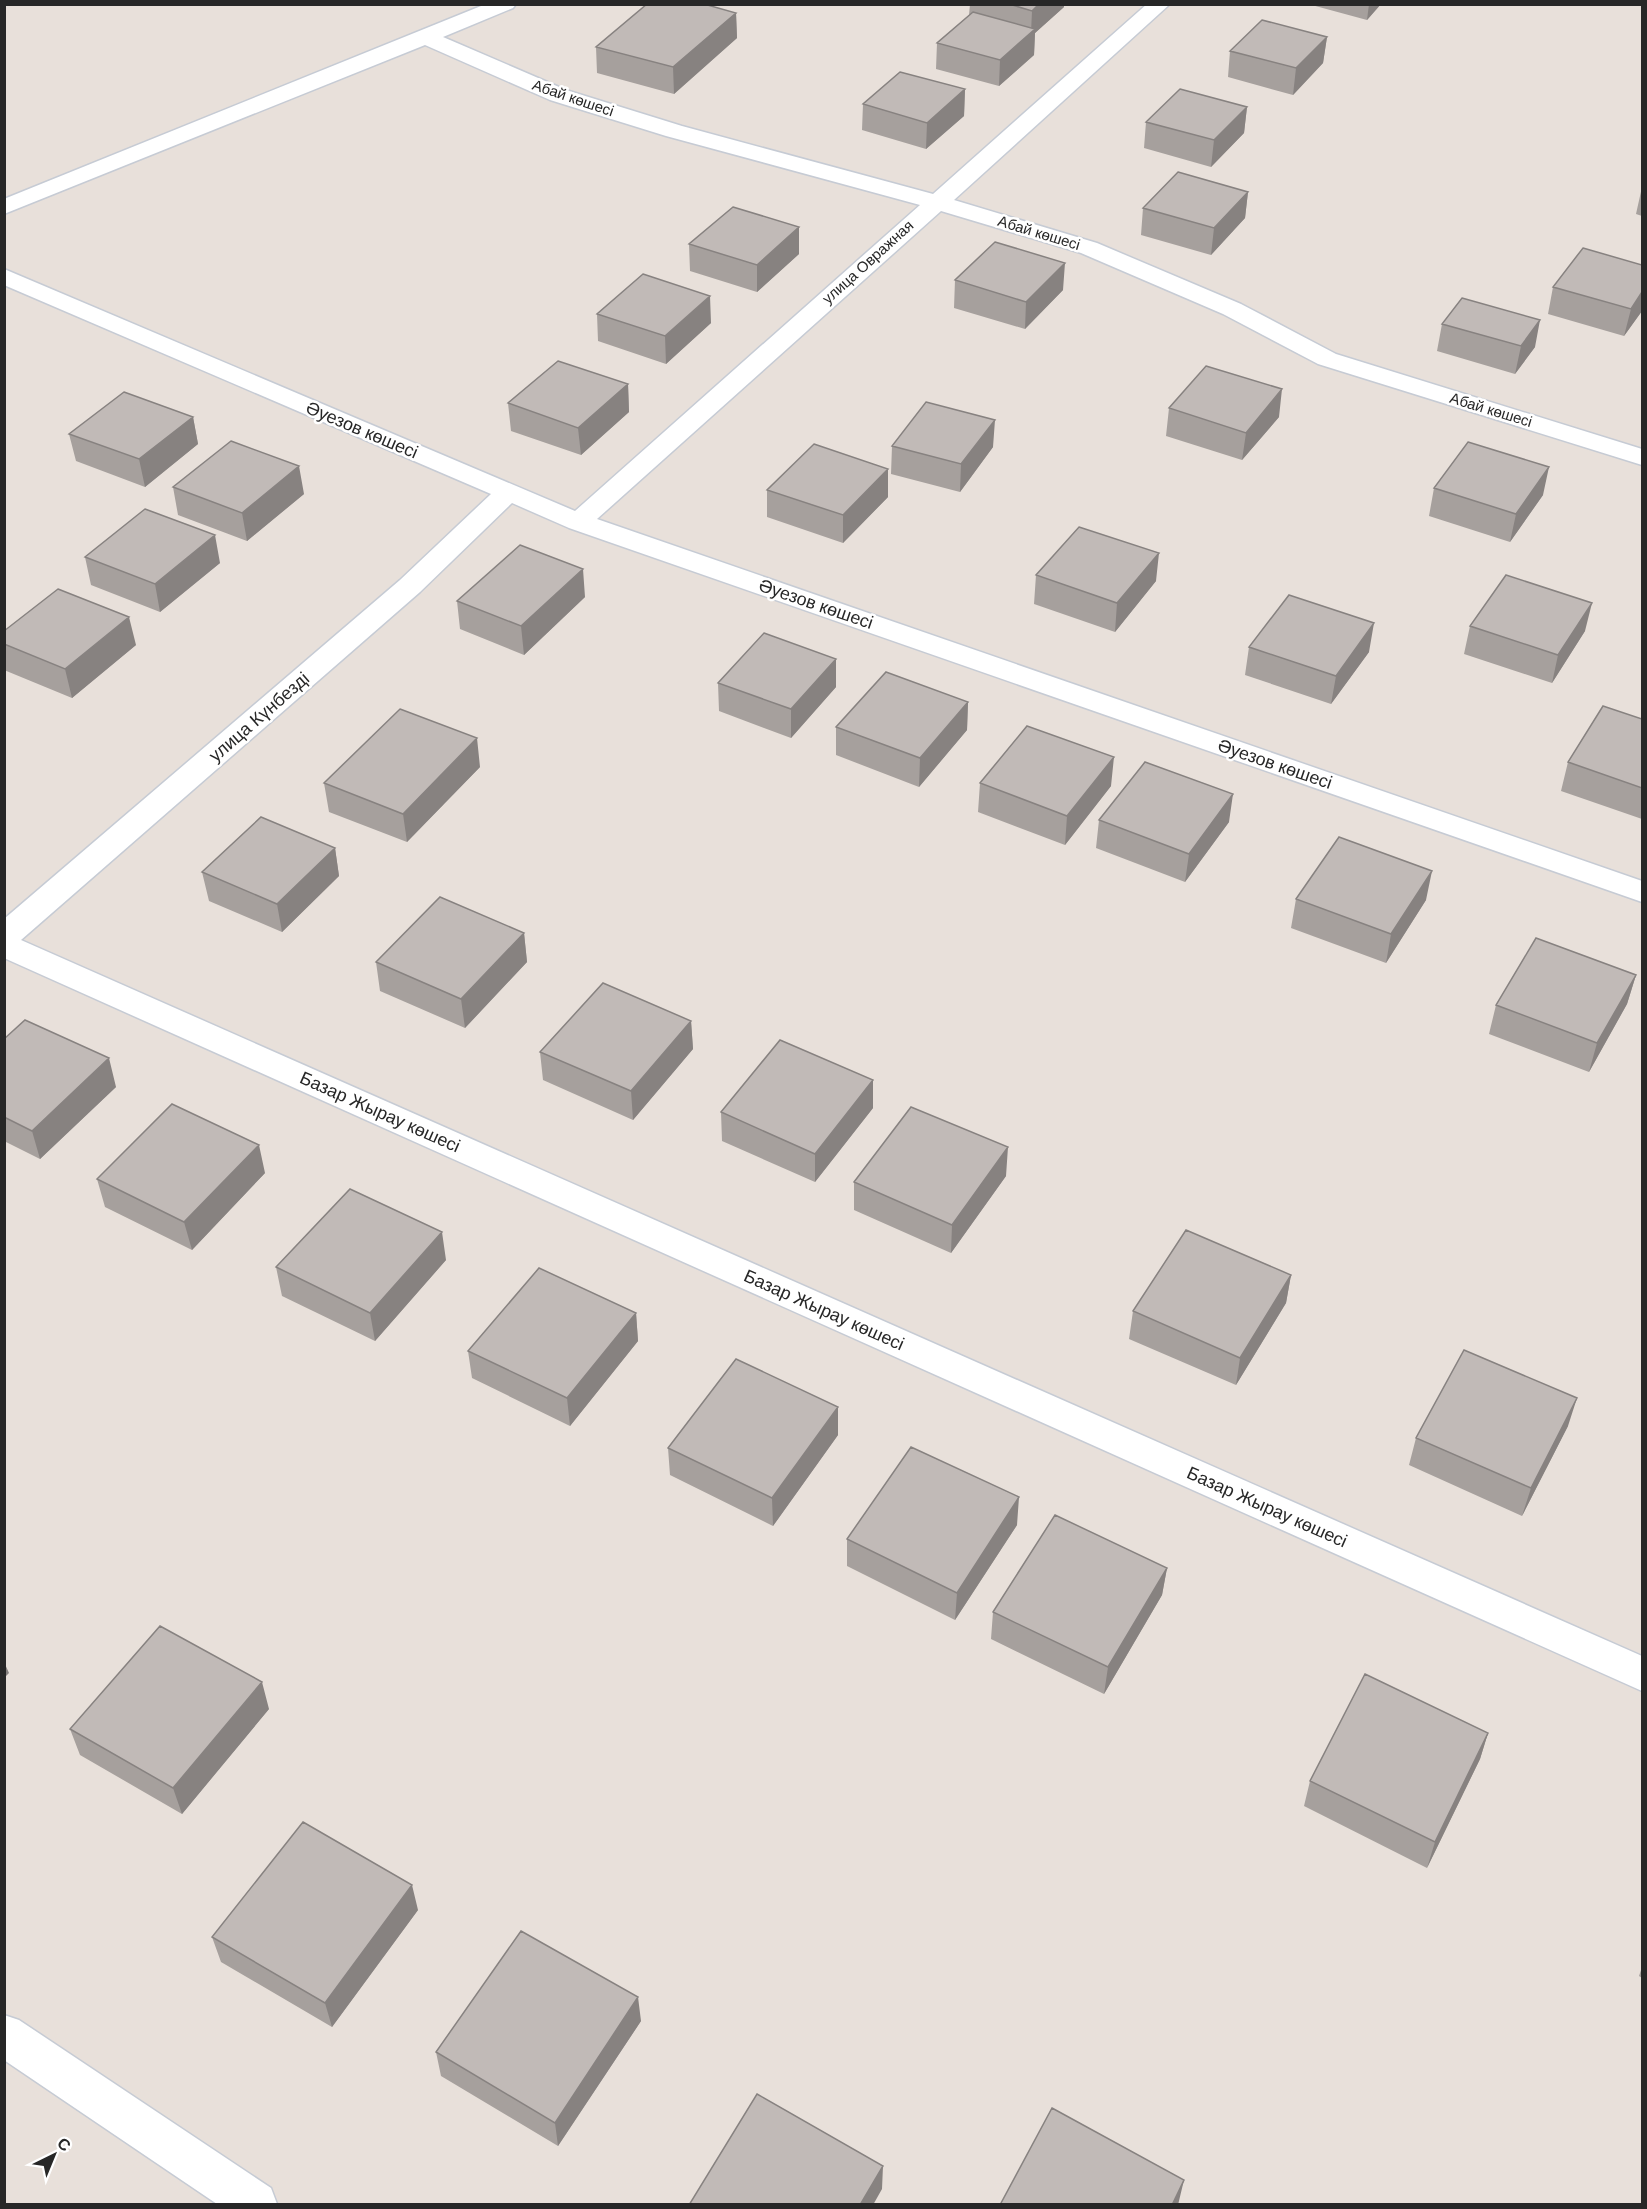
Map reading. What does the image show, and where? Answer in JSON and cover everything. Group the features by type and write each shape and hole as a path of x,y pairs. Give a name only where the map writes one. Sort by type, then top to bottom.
{"street":[{"path":"4,207 506,4"},
{"name":"улица Овражная","path":"578,522 1160,4"},
{"name":"Абай көшесі","path":"426,37 558,95 674,131 936,202 1089,248 1232,309 1328,359 1642,457"},
{"name":"Әуезов көшесі","path":"4,276 578,522 1642,892"},
{"name":"улица Күнбезді","path":"4,937 411,586 508,492"},
{"name":"Базар Жырау көшесі","path":"4,945 1642,1674"},
{"path":"4,2035 255,2205"}],"building":[{"path":"647,4 704,4 736,13 673,67 596,47"},
{"path":"1009,4 1039,4 1032,11"},
{"path":"973,12 1035,29 1000,60 937,43"},
{"path":"1262,20 1327,37 1296,68 1230,51"},
{"path":"900,72 965,89 927,123 863,104"},
{"path":"1180,89 1247,107 1214,140 1146,122"},
{"path":"1178,172 1248,192 1214,228 1143,208"},
{"path":"733,207 799,227 757,265 689,244"},
{"path":"995,242 1065,263 1026,302 955,280"},
{"path":"1583,248 1642,265 1642,292 1631,309 1553,287"},
{"path":"643,274 710,296 665,336 597,314"},
{"path":"1462,298 1540,320 1521,346 1442,324"},
{"path":"558,361 628,384 578,428 508,403"},
{"path":"1206,366 1282,389 1246,433 1169,408"},
{"path":"124,392 193,417 139,459 69,434"},
{"path":"926,402 995,420 961,464 892,446"},
{"path":"231,441 299,466 242,513 173,487"},
{"path":"1468,442 1549,467 1516,514 1434,488"},
{"path":"814,444 888,469 843,515 767,490"},
{"path":"145,509 215,535 155,584 85,557"},
{"path":"1079,527 1159,553 1117,603 1036,575"},
{"path":"520,545 583,569 521,626 457,601"},
{"path":"1506,575 1592,603 1558,655 1470,626"},
{"path":"58,589 129,617 65,669 4,644 4,631"},
{"path":"1289,595 1374,623 1336,676 1249,647"},
{"path":"764,633 836,659 791,709 718,683"},
{"path":"886,672 968,702 920,758 836,727"},
{"path":"1603,706 1642,719 1642,788 1568,762"},
{"path":"400,709 477,738 403,814 324,783"},
{"path":"1027,726 1114,757 1067,816 980,783"},
{"path":"1145,762 1233,794 1189,854 1099,820"},
{"path":"261,817 335,848 277,904 202,872"},
{"path":"1339,837 1432,871 1391,934 1296,899"},
{"path":"440,897 524,933 461,999 376,962"},
{"path":"1536,938 1636,975 1597,1043 1496,1005"},
{"path":"603,983 691,1021 631,1091 540,1052"},
{"path":"25,1020 109,1058 32,1131 4,1117 4,1039"},
{"path":"780,1040 873,1080 815,1154 721,1112"},
{"path":"172,1104 259,1145 184,1222 97,1179"},
{"path":"911,1107 1008,1147 952,1225 854,1182"},
{"path":"350,1189 442,1232 370,1313 276,1267"},
{"path":"1186,1230 1291,1275 1240,1358 1133,1311"},
{"path":"539,1268 636,1313 567,1398 468,1351"},
{"path":"1464,1350 1577,1398 1531,1488 1416,1438"},
{"path":"736,1359 838,1407 772,1498 668,1448"},
{"path":"911,1447 1019,1497 957,1593 847,1539"},
{"path":"1055,1515 1167,1568 1108,1667 993,1612"},
{"path":"160,1626 262,1682 173,1788 70,1729"},
{"path":"1365,1674 1488,1733 1435,1842 1310,1781"},
{"path":"303,1822 412,1885 325,2003 212,1937"},
{"path":"521,1931 638,1997 555,2123 436,2052"},
{"path":"757,2094 883,2166 860,2205 689,2205"},
{"path":"1052,2108 1184,2180 1172,2205 1000,2205"}]}
